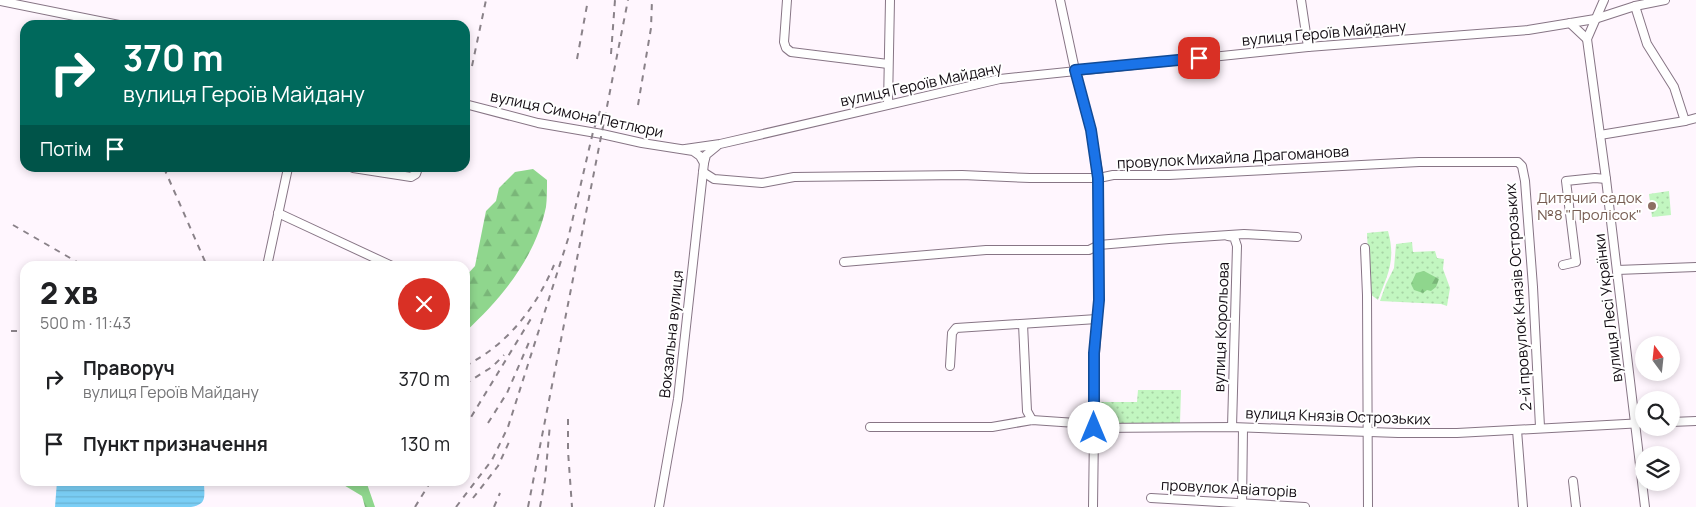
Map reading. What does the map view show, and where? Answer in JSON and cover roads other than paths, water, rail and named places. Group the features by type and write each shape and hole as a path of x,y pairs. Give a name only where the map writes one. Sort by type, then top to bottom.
{"street":[{"path":"787,0 784,42 786,48 791,52 888,64"},
{"path":"888,104 890,0"},
{"path":"1060,0 1075,70 1091,130 1098,178 1099,245 1094,353 1093,507"},
{"path":"1301,0 1308,47"},
{"name":"вулиця Лесі Українки","path":"1604,0 1587,39 1635,423"},
{"name":"вулиця Героїв Майдану","path":"684,149 720,144 1000,79 1308,47 1528,30 1595,19 1635,6 1665,0"},
{"path":"0,1 94,20"},
{"path":"1635,6 1647,44 1674,87 1685,121"},
{"path":"1570,23 1587,39"},
{"name":"вулиця Симона Петлюри","path":"470,105 538,123 684,149"},
{"path":"1600,135 1696,118"},
{"path":"704,164 706,155 720,144"},
{"path":"684,149 693,151 700,156 704,164"},
{"name":"провулок Михайла Драгоманова","path":"703,172 714,179 762,183 794,177 962,176 1098,178 1122,175 1169,175 1419,162 1509,161 1518,162 1522,166"},
{"name":"Вокзальна вулиця","path":"659,507 678,399 704,164"},
{"name":"2-й провулок Князів Острозьких","path":"1522,166 1533,288 1540,427"},
{"path":"269,261 287,172"},
{"path":"382,172 411,176 417,172"},
{"path":"1563,265 1576,262 1566,181 1595,178 1606,179"},
{"path":"278,213 380,261"},
{"path":"844,262 986,250 1089,250 1099,245 1169,238 1244,234 1297,237"},
{"name":"вулиця Корольова","path":"1226,236 1234,238 1237,246 1232,427"},
{"path":"1365,248 1368,295 1368,507"},
{"path":"1617,270 1696,267"},
{"path":"950,366 952,333 956,328 1097,319"},
{"path":"1023,324 1026,411 1032,420"},
{"name":"вулиця Князів Острозьких","path":"870,426 992,427 1032,420 1076,423 1094,428 1232,427 1457,433 1635,423"},
{"path":"1680,422 1696,421"},
{"path":"1242,506 1244,428"},
{"path":"1517,430 1524,507"},
{"name":"вулиця Лесі Українки","path":"1637,436 1645,507"},
{"path":"1574,481 1576,507"},
{"name":"провулок Авіаторів","path":"1151,498 1242,506 1305,507"}],"water":[{"path":"57,486 204,486 203,501 191,507 55,507"}],"railway":[{"path":"472,66 486,0"},
{"path":"577,59 588,0"},
{"path":"611,54 615,0"},
{"path":"528,507 628,0"},
{"path":"638,105 651,28 652,0"},
{"path":"456,507 492,460 508,427 568,239 593,132 600,111"},
{"path":"166,172 205,261"},
{"path":"13,225 75,261"},
{"path":"470,363 494,347 518,324 538,296 554,265"},
{"path":"470,419 532,317"},
{"path":"11,331 20,331"},
{"path":"488,423 507,393 530,340"},
{"path":"470,381 492,367 504,355"},
{"path":"568,419 572,507"},
{"path":"540,507 545,480 550,424"},
{"path":"473,498 498,466 510,440"},
{"path":"415,507 428,486"},
{"path":"494,507 500,493"}],"place":[{"name":"Дитячий садок №8 \"Пролісок\"","path":"1652,206"}]}
